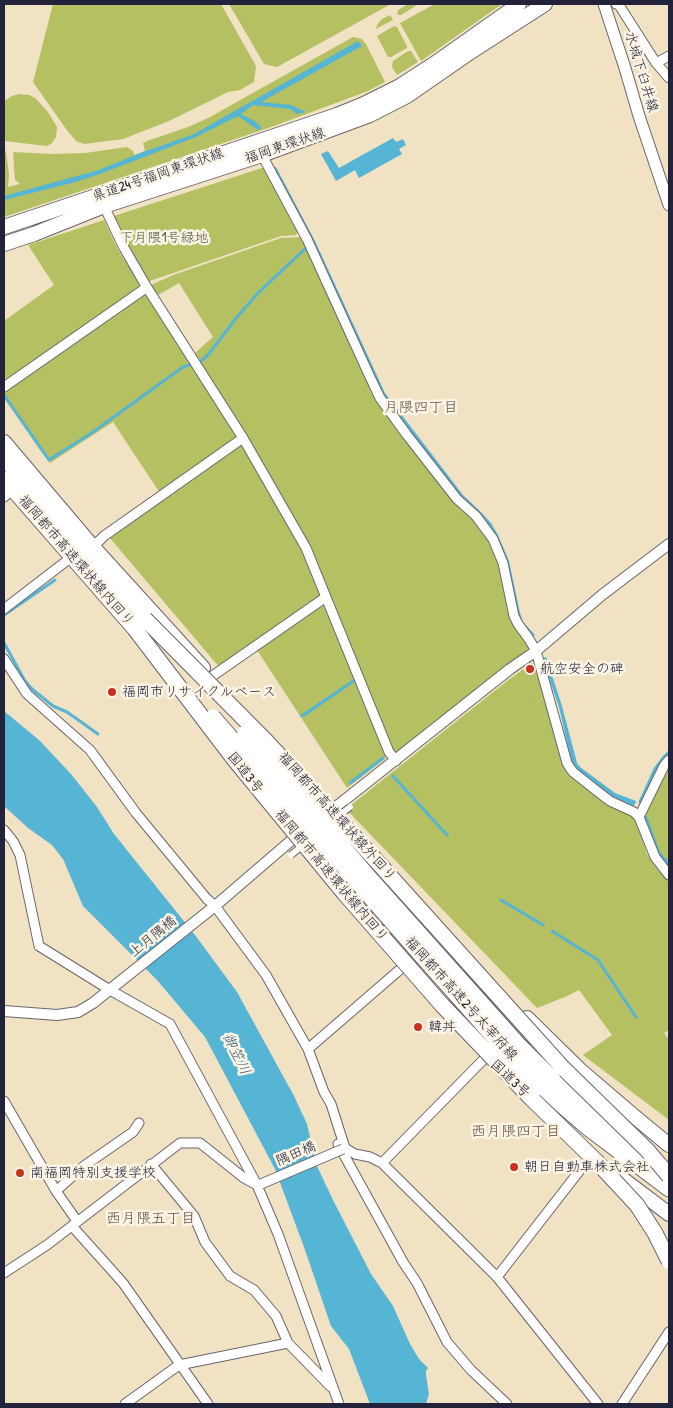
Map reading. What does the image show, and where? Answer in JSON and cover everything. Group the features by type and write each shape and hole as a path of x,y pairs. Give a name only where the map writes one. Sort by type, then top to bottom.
{"highway":[{"name":"福岡都市高速環状線外回り","path":"4,458 140,624 267,742 562,1067 647,1150 669,1175"},
{"name":"福岡都市高速環状線内回り","path":"4,479 140,624 234,759 345,894 468,1034 628,1195 651,1225 669,1261"},
{"name":"福岡都市高速2号太宰府線","path":"140,624 408,940 507,1052 669,1175"},
{"name":"福岡都市高速2号太宰府線","path":"548,1083 588,1128 669,1189"}],"main road":[{"name":"県道24号福岡東環状線","path":"4,227 337,115 364,104 407,82 519,4"},
{"name":"福岡東環状線","path":"4,244 104,206 262,155 355,121 397,102 544,4"},
{"name":"水城下臼井線","path":"604,4 669,205"},
{"path":"4,442 93,547 484,977 580,1070 634,1118 669,1145"},
{"name":"国道3号","path":"6,493 69,559 178,689 404,966 486,1058 594,1157 669,1214"}],"street":[{"path":"616,4 656,63 669,78"},
{"path":"656,63 669,56"},
{"path":"262,155 307,239 380,398 407,436 457,499 476,516 493,539 503,563 514,616 536,651 570,768 596,791 634,812 639,817 655,857 669,875"},
{"path":"104,206 123,246 146,286 243,438 306,548 389,752 396,761"},
{"path":"4,387 143,290 146,286"},
{"path":"93,547 104,536 243,438"},
{"name":"上月隅橋","path":"4,1011 57,1015 78,1012 92,1003 212,908 296,835 333,810 396,761 510,669 536,651 602,595 669,544"},
{"path":"4,609 69,559"},
{"path":"211,677 326,597"},
{"path":"4,659 27,694 90,750 136,813 207,899 212,908 266,975 308,1049 324,1092 336,1142 403,1262 417,1283 447,1342 471,1370 506,1404"},
{"path":"639,817 664,766 669,760"},
{"path":"291,855 350,807"},
{"path":"4,830 13,841 20,855 39,946 113,988 170,1024 259,1185 338,1404"},
{"path":"308,1049 404,966"},
{"path":"382,1162 486,1058"},
{"path":"324,1092 331,1104 344,1149 382,1162 497,1277 598,1404"},
{"path":"4,1101 74,1224 123,1283 208,1404"},
{"path":"56,1191 84,1166 133,1132 139,1123"},
{"path":"4,1273 47,1245 180,1143 200,1143 244,1178 259,1185"},
{"name":"隅田橋","path":"259,1185 344,1149"},
{"path":"497,1277 584,1166 594,1157"},
{"path":"151,1164 194,1216 205,1242 230,1276 254,1290 276,1316 288,1344 333,1389"},
{"path":"622,1404 669,1332"},
{"path":"125,1404 179,1365 288,1344"}],"green space":[{"path":"53,4 221,4 256,66 254,82 240,90 228,92 169,121 123,139 84,144 76,141 33,82"},
{"path":"229,4 391,4 277,67 264,64"},
{"path":"408,4 419,4 401,15 397,14 398,10"},
{"path":"435,4 502,4 421,61 400,23"},
{"path":"390,15 393,20 376,29 382,19"},
{"path":"394,26 397,27 407,48 388,57 377,36"},
{"path":"353,37 362,39 366,44 385,82 368,91 274,126 4,217 4,151 6,151 9,174 8,187 20,184 15,180 13,152 85,153 127,147 135,155 145,151 143,143 208,118"},
{"path":"411,51 418,62 397,75 392,67 393,61"},
{"path":"19,94 35,98 48,112 57,127 56,137 52,143 47,146 4,141 4,101"},
{"name":"下月隈1号緑地","path":"265,167 299,230 296,235 281,236 147,282 126,247 114,216"},
{"path":"104,220 118,250 139,282 139,288 4,382 4,321 54,285 28,245"},
{"path":"303,237 367,378 491,540 530,647 398,752 393,749 309,545 238,421 199,362 200,360 195,353 213,337 179,283 158,295 151,285 173,275 281,238"},
{"path":"144,293 236,434 236,439 160,493 113,422 50,463 4,398 4,393"},
{"path":"239,445 242,446 303,551 320,592 318,598 220,668 109,537"},
{"path":"320,604 325,606 386,755 385,759 347,788 257,650"},
{"path":"532,663 546,695 525,712 547,695 563,765 569,775 608,804 629,814 635,820 647,854 656,868 669,881 669,1030 664,1033 669,1040 669,1120 583,1055 612,1035 579,990 537,1008 346,809"},
{"path":"669,770 669,871 656,856 641,816"}],"water":[{"path":"358,41 362,46 261,102 291,105 306,112 297,114 290,109 253,105 241,114 256,122 262,128 258,130 238,116 196,137 100,174 4,200 4,196 99,170 194,134"},
{"path":"393,138 396,142 403,139 406,145 399,149 402,154 359,178 355,170 336,181 321,154 328,151 339,168"},
{"path":"276,167 315,241 385,393 463,495 491,523 498,535 509,561 523,622 535,635 531,638 520,623 505,562 382,396 273,168"},
{"path":"546,657 562,706 577,763 615,793 636,801 634,806 613,797 599,788 577,769 571,760 559,707 542,658"},
{"path":"355,678 356,681 304,717 299,716"},
{"name":"御笠川","path":"4,711 39,740 71,774 97,807 114,834 195,935 237,992 294,1096 307,1124 316,1164 333,1200 371,1274 393,1306 410,1344 419,1359 428,1368 426,1375 429,1394 426,1404 370,1404 349,1349 331,1326 275,1169 205,1037 157,980 83,906 63,859 52,845 28,828 4,806"},
{"path":"643,816 647,816 660,852 669,862 669,869 656,854"}],"waterway":[{"path":"4,395 49,460 93,432 183,367 201,361 208,355 258,293 307,247"},
{"path":"4,615 55,580"},
{"path":"4,643 25,681 32,689 53,706 67,712 98,734"},
{"path":"640,802 655,769 669,752"},
{"path":"350,783 383,758"},
{"path":"393,776 447,835"},
{"path":"501,900 543,925"},
{"path":"552,931 598,960 636,1017"}],"place":[{"name":"航空安全の碑","path":"530,669"},
{"name":"福岡市リサイクルベース","path":"112,692"},
{"name":"韓丼","path":"418,1027"},
{"name":"朝日自動車株式会社","path":"514,1167"},
{"name":"南福岡特別支援学校","path":"20,1173"}],"district":[{"name":"月隈四丁目","path":"421,408"},
{"name":"西月隈四丁目","path":"516,1132"},
{"name":"西月隈五丁目","path":"151,1219"}]}
